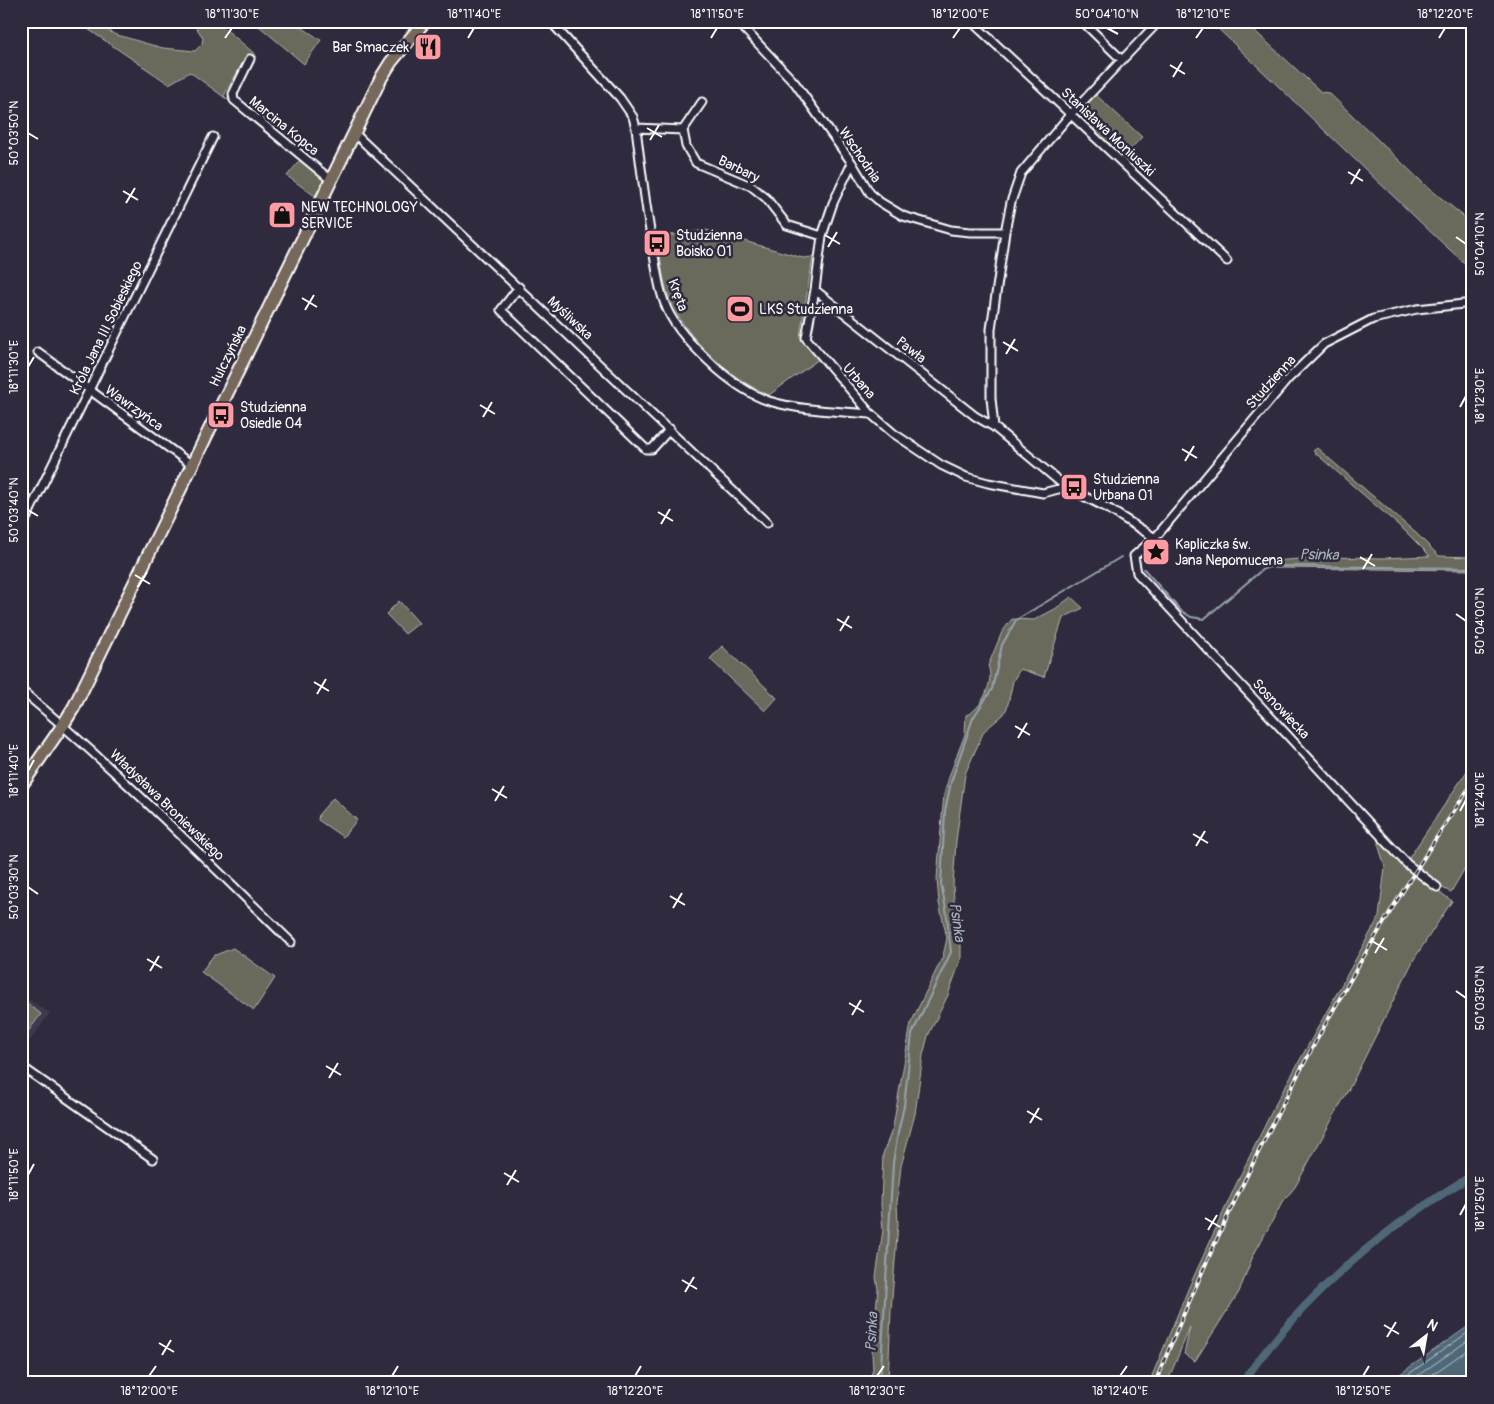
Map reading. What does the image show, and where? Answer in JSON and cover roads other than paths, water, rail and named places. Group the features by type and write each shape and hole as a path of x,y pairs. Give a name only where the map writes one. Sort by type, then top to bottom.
{"main road":[{"name":"Hulczyńska","path":"21,786 64,725 386,69 424,21"}],"street":[{"name":"Kręta","path":"550,21 620,98 633,117 661,293 670,316 688,339 723,374 746,391 758,397 771,402 813,409 871,414"},
{"name":"Wschodnia","path":"737,21 796,83 852,162 870,193 880,202 903,216 951,230 1005,232"},
{"name":"Stanisława Moniuszki","path":"971,21 1227,261"},
{"path":"1082,21 1122,60"},
{"path":"994,427 991,398 991,329 1005,232 1011,202 1021,173 1070,115 1159,21"},
{"name":"Marcina Kopca","path":"250,59 233,94 234,100 331,180"},
{"path":"636,128 683,130 702,102"},
{"name":"Barbary","path":"683,130 686,146 696,163 751,186 766,198 787,225 822,236"},
{"name":"Myśliwska","path":"354,133 670,429 767,523"},
{"name":"Króla Jana III Sobieskiego","path":"21,529 213,137"},
{"name":"Urbana","path":"852,162 833,203 822,236 806,338 871,414 893,433 941,465 966,477 1043,493 1066,487"},
{"path":"519,287 501,310 646,449 652,449 670,429"},
{"name":"Pawła","path":"815,290 975,416 994,427 1066,487 1110,509 1155,538"},
{"name":"Studzienna","path":"1134,556 1155,538 1288,379 1324,344 1373,319 1417,309 1473,303"},
{"name":"Wawrzyńca","path":"38,352 192,465"},
{"name":"Sosnowiecka","path":"1134,556 1138,573 1407,864 1438,887"},
{"name":"Władysława Broniewskiego","path":"21,690 64,725 292,942"},
{"path":"21,1066 153,1159"}],"water":[{"path":"1473,1323 1473,1383 1387,1383"}],"waterway":[{"name":"Psinka","path":"880,1383 893,1163 904,1106 912,1034 951,952 941,884 945,811 951,782 973,718 992,689 1002,645 1016,620 1121,557"},
{"name":"Psinka","path":"1144,569 1180,610 1191,617 1204,619 1263,569 1274,566 1473,568"},
{"path":"1242,1383 1291,1322 1346,1267 1407,1218 1473,1175"}],"railway":[{"path":"1155,1383 1223,1227 1259,1150 1298,1074 1382,926 1426,853 1473,782"}],"place":[{"name":"Bar Smaczek","path":"428,47"},
{"name":"NEW TECHNOLOGY SERVICE","path":"282,215"},
{"name":"Studzienna Boisko 01","path":"657,243"},
{"name":"LKS Studzienna","path":"740,309"},
{"name":"Studzienna Osiedle 04","path":"221,415"},
{"name":"Studzienna Urbana 01","path":"1074,487"},
{"name":"Kapliczka św. Jana Nepomucena","path":"1156,552"}]}
